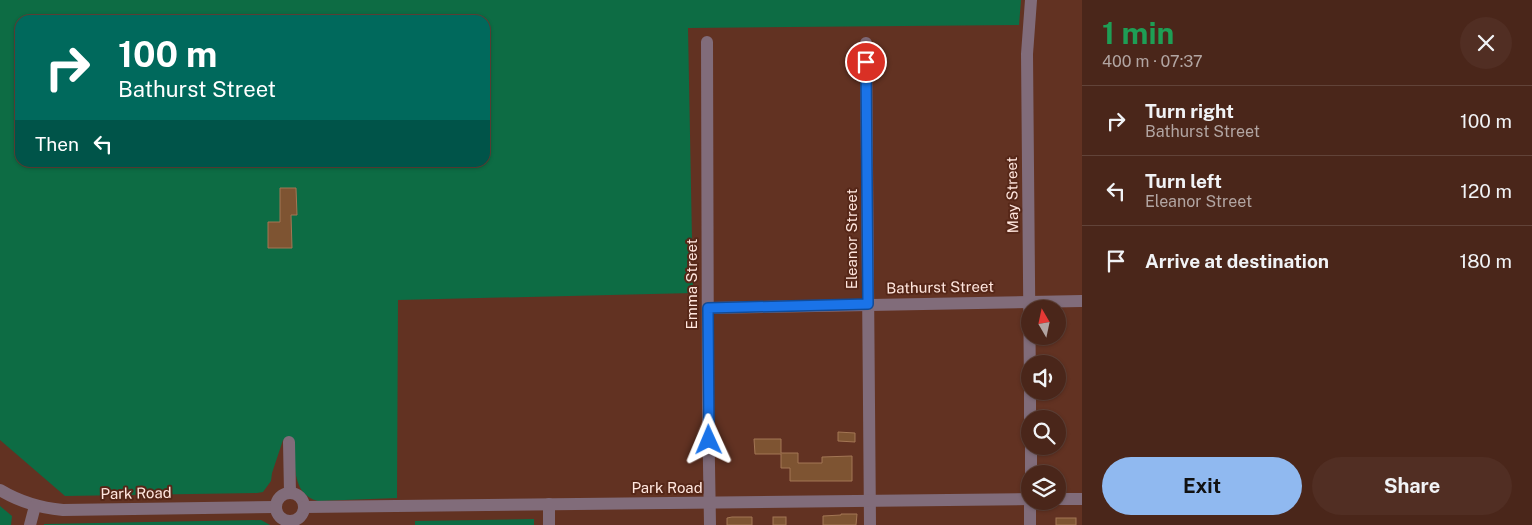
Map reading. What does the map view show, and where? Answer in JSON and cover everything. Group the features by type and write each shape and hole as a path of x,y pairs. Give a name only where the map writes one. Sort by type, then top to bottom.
{"street":[{"name":"May Street","path":"1029,300 1027,54 1031,0"},
{"name":"Emma Street","path":"707,42 710,525"},
{"name":"Eleanor Street","path":"866,43 870,525"},
{"name":"Bathurst Street","path":"708,308 1021,302"},
{"name":"Bathurst Street","path":"1066,302 1082,302"},
{"path":"289,442 290,493"},
{"name":"Park Road","path":"0,490 9,496 35,506 63,510 275,507"},
{"path":"290,493 299,496 304,507 300,518 291,523 280,518 275,507 282,495 290,493"},
{"name":"Park Road","path":"304,507 1021,499"},
{"path":"1066,499 1082,499"},
{"path":"549,504 549,525"},
{"path":"30,525 35,506"},
{"path":"1030,510 1030,525"}],"green space":[{"path":"0,0 1021,0 1019,25 688,28 693,293 398,300 397,498 318,501 309,497 303,491 296,476 293,439 283,440 271,481 263,492 65,496 0,440"},
{"path":"0,506 12,516 11,525 0,525"},
{"path":"534,519 534,525 415,525 415,521"},
{"path":"261,520 270,525 44,525 44,524"}],"building":[{"path":"280,188 296,188 297,215 291,215 292,248 268,248 268,222 280,222"},
{"path":"838,432 855,433 855,442 838,441"},
{"path":"754,439 781,439 781,453 798,453 798,463 822,463 822,457 852,456 852,481 790,481 790,468 781,468 781,454 755,454"},
{"path":"857,514 856,525 823,525 823,516"},
{"path":"752,517 752,525 727,525 727,518"},
{"path":"773,517 786,517 786,525 773,525"},
{"path":"1056,518 1076,518 1076,525 1056,525"}],"route":[{"path":"709,440 708,308 868,304 866,62"}]}
